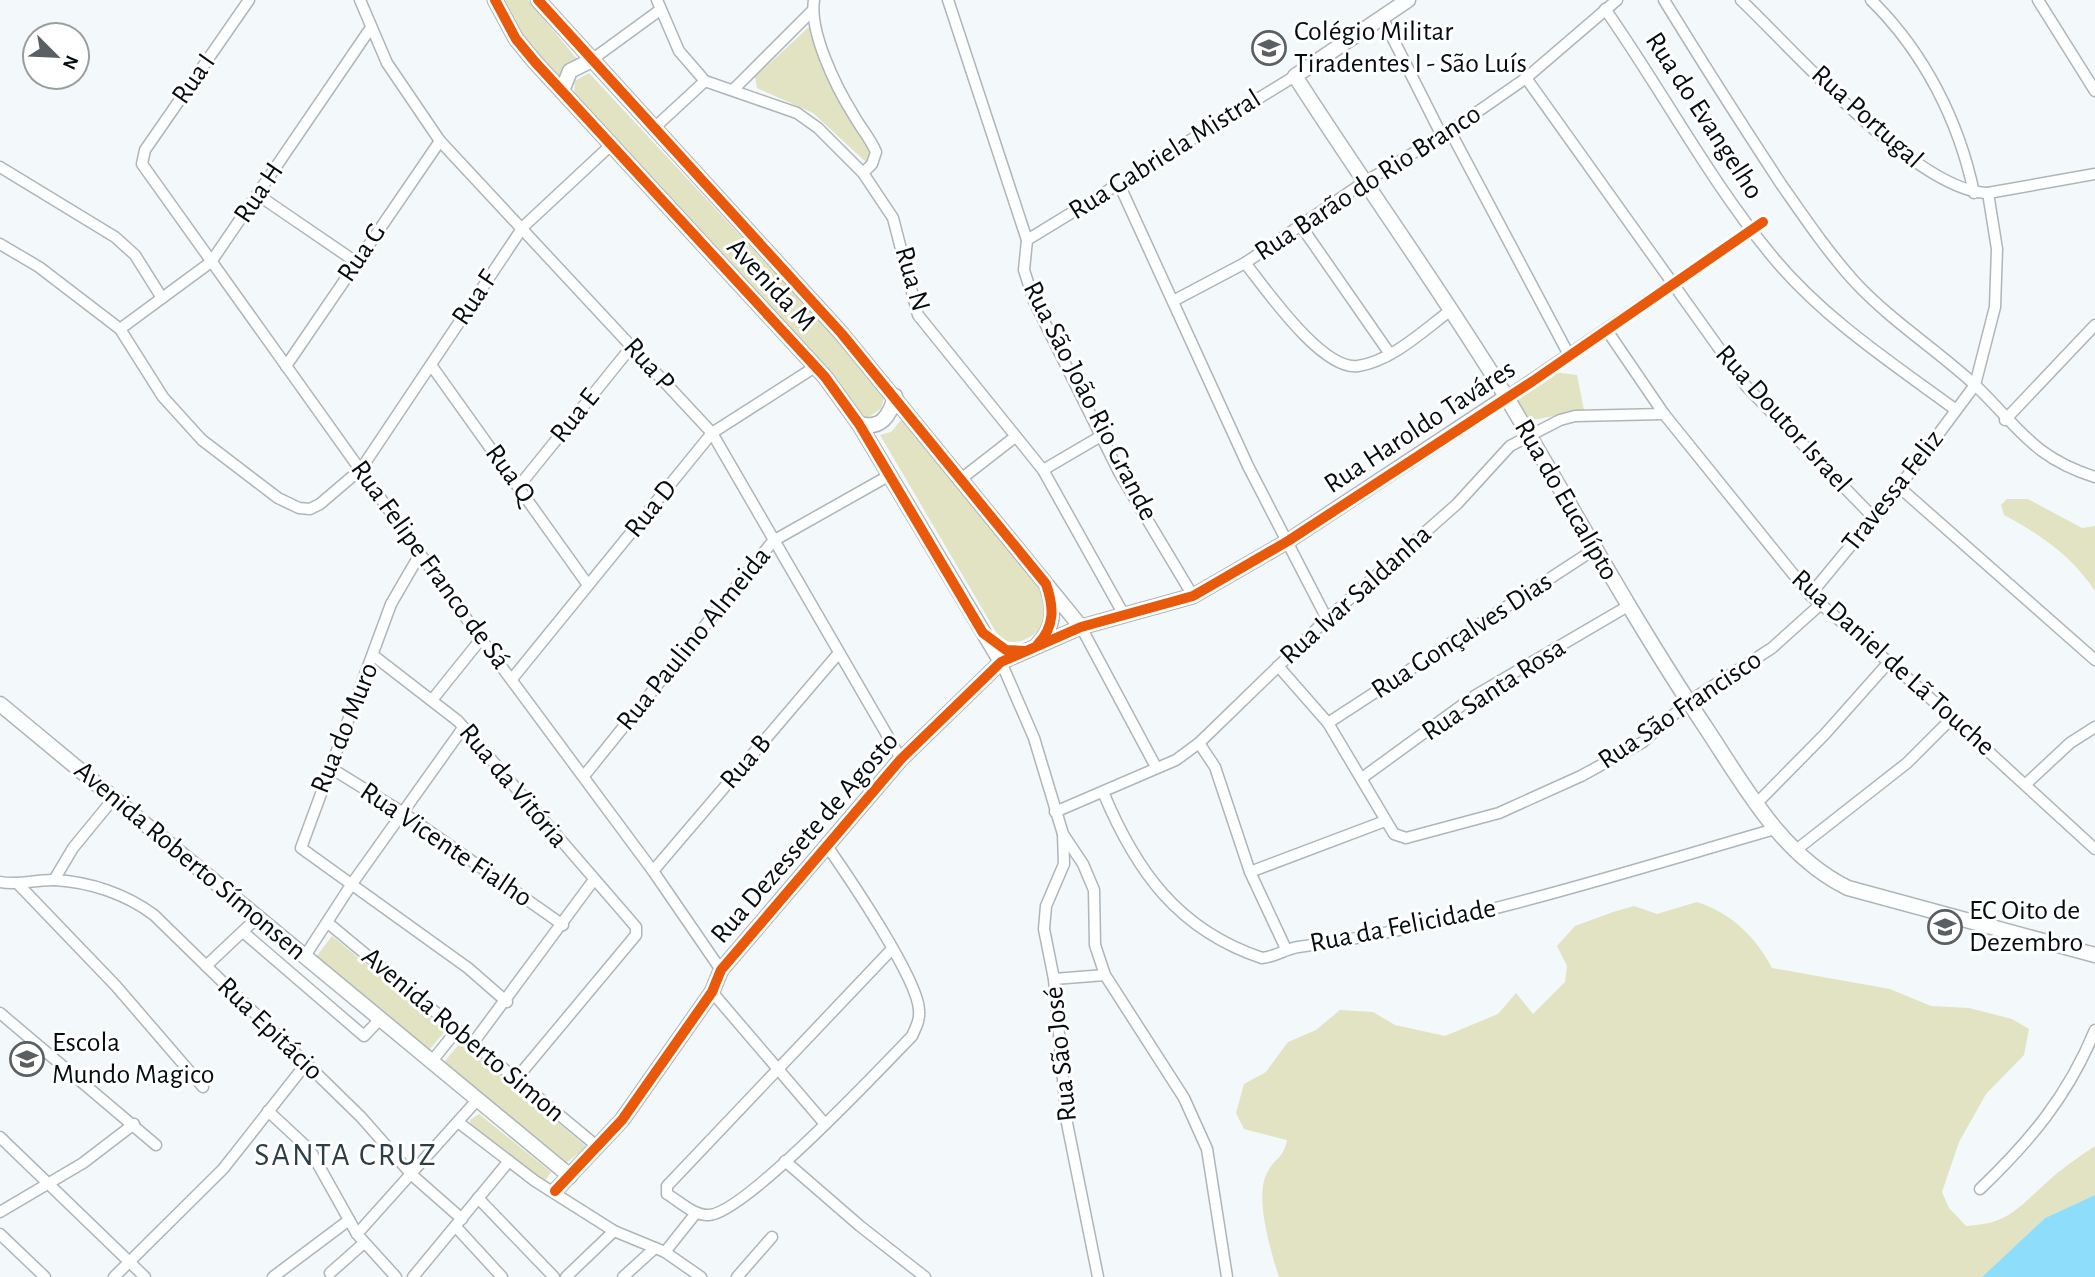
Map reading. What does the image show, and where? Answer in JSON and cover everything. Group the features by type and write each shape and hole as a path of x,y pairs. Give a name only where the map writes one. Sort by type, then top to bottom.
{"street":[{"name":"Rua I","path":"141,159 249,0"},
{"name":"Rua P","path":"360,0 370,29 403,89 440,141 523,227 712,433 901,759"},
{"name":"Avenida M","path":"495,0 516,39 815,367 859,424 1001,662"},
{"name":"Avenida M","path":"537,0 842,334 1081,627"},
{"name":"Rua São João Rio Grande","path":"948,0 1027,240 1024,270 1034,301 1101,436 1192,596"},
{"name":"Rua Gabriela Mistral","path":"1027,240 1295,76 1408,0"},
{"path":"1664,0 1756,147 1834,259 1884,310 1975,385 2005,420 2053,460 2095,477"},
{"name":"Rua Portugal","path":"1741,0 1904,154 1930,174 1974,193 1988,193 2095,174"},
{"path":"1871,0 1908,42 1933,82 1968,164 1974,193"},
{"path":"2038,0 2095,91"},
{"name":"Rua Barão do Rio Branco","path":"1175,300 1245,263 1363,183 1446,133 1526,78 1615,1"},
{"path":"562,91 570,71 590,61 658,5 679,51 705,81 653,129"},
{"path":"733,90 813,5"},
{"path":"813,5 833,74 876,152 872,164 863,173"},
{"name":"Rua do Evangelho","path":"1605,9 1772,257 1829,314 1956,410"},
{"path":"1382,17 1569,355"},
{"name":"Rua H","path":"120,330 211,262 370,29"},
{"name":"Rua do Eucalípto","path":"1295,76 1363,183 1451,310 1506,397 1628,606 1688,702 1775,829 1831,880 1848,888 2095,955"},
{"name":"Rua Doutor Israel","path":"1526,78 1746,386 1874,518"},
{"name":"Rua N","path":"705,81 782,106 809,121 863,173 893,218 918,315 1043,470 1124,615"},
{"name":"Rua G","path":"286,366 440,141"},
{"name":"Rua F","path":"120,330 163,397 194,431 232,465 278,498 299,508 310,509 329,497 361,469 523,227 611,145"},
{"name":"Rua Felipe Franco de Sá","path":"141,159 211,262 481,639 653,871 721,970"},
{"path":"0,167 115,237 135,255 163,298"},
{"path":"1119,184 1175,300 1248,466 1328,618"},
{"path":"1975,385 1995,307 1997,249 1988,193"},
{"path":"258,195 356,262"},
{"name":"Rua Haroldo Taváres","path":"1081,627 1192,596 1288,541 1569,355 1763,222"},
{"path":"1301,226 1390,354"},
{"path":"0,244 39,267 120,330"},
{"path":"1245,263 1284,312 1335,361 1354,367 1390,354 1451,310"},
{"path":"2005,420 2095,325"},
{"name":"Rua Daniel de Lã Touche","path":"1606,329 1664,414 1810,595 1952,718 2095,849"},
{"name":"Rua E","path":"519,486 632,345"},
{"name":"Rua Q","path":"431,365 588,585"},
{"name":"Rua D","path":"512,679 712,433 815,367"},
{"name":"Travessa Feliz","path":"1810,595 1899,487 1975,385"},
{"path":"859,424 869,426 881,423 895,397"},
{"name":"Rua Ivar Saldanha","path":"1055,812 1176,760 1199,743 1328,618 1457,504 1492,462 1528,435 1575,416 1664,414"},
{"path":"1043,470 1101,436"},
{"path":"961,479 1015,437"},
{"name":"Rua Paulino Almeida","path":"584,776 773,541 890,475"},
{"path":"1899,487 2095,660"},
{"name":"Rua Gonçalves Dias","path":"1328,723 1595,550"},
{"name":"Rua do Muro","path":"351,885 302,848 329,767 374,656 391,604 421,554"},
{"path":"983,633 1006,650 1031,649 1051,623 1052,605 1046,584"},
{"name":"Rua São Francisco","path":"1385,821 1394,834 1406,838 1499,813 1581,776 1643,742 1688,702 1772,648 1822,603"},
{"name":"Rua Santa Rosa","path":"1362,778 1476,695 1628,606"},
{"path":"1081,627 1156,767"},
{"name":"Rua Dezessete de Agosto","path":"555,1191 598,1147 643,1092 712,992 721,970 901,759 1001,662 1081,627"},
{"path":"432,700 481,639"},
{"name":"Rua B","path":"653,871 838,654"},
{"name":"Rua da Vitória","path":"374,656 432,700 463,728 637,932 516,1079"},
{"path":"1001,662 1034,738 1063,834 1083,864 1094,890 1095,945 1105,975 1156,1051 1198,1127 1207,1149 1227,1277"},
{"path":"1756,804 1825,734 1889,662"},
{"path":"1251,872 1385,821 1328,723 1278,666"},
{"name":"Avenida Roberto Símonsen","path":"0,704 570,1176"},
{"path":"1796,850 1908,763 1952,718"},
{"path":"2026,784 2070,743 2095,727"},
{"path":"305,956 351,885 463,728"},
{"path":"1199,743 1215,767 1251,872 1286,949"},
{"name":"Rua Vicente Fialho","path":"329,767 402,812 563,925"},
{"name":"Rua da Felicidade","path":"1103,792 1120,832 1141,867 1185,917 1207,934 1262,958 1286,949 1398,932 1464,916 1775,829"},
{"path":"0,883 19,885 54,880 73,848 114,798"},
{"name":"Rua São José","path":"1063,834 1064,864 1043,918 1054,979 1067,1123 1098,1277"},
{"path":"828,846 892,949 917,997 918,1023 912,1036 825,1124 733,1206 710,1215 696,1213 667,1194 667,1186 892,949"},
{"name":"Rua Epitácio","path":"54,880 115,893 136,902 361,1116 412,1175 459,1223 502,1277"},
{"path":"473,1044 507,1002 593,881"},
{"path":"19,885 116,986 203,1087"},
{"path":"351,885 438,945 507,1002"},
{"path":"206,966 258,917"},
{"name":"Avenida Roberto Simon","path":"328,923 598,1147"},
{"name":"Avenida Roberto Símonsen","path":"243,932 364,1036 381,1018"},
{"path":"314,993 329,975"},
{"path":"1054,979 1105,975"},
{"path":"712,992 825,1124"},
{"path":"0,1013 156,1145"},
{"path":"432,1061 457,1030"},
{"path":"1980,1189 2024,1147 2064,1094 2095,1030"},
{"path":"114,1277 223,1169 305,1065"},
{"path":"330,1273 478,1099"},
{"path":"268,1111 310,1150 360,1238 396,1277"},
{"path":"458,1122 535,1181 555,1191 614,1231 660,1250 701,1277"},
{"path":"0,1212 51,1183 134,1124"},
{"path":"0,1138 51,1183 129,1264 145,1277"},
{"path":"413,1277 509,1161"},
{"path":"785,1161 925,1277"},
{"path":"478,1198 554,1277"},
{"path":"624,1277 660,1250 696,1213"},
{"path":"273,1277 349,1220"},
{"path":"566,1277 614,1231"},
{"path":"0,1234 45,1277"},
{"path":"737,1277 772,1237"}],"green space":[{"path":"501,0 528,0 577,59 567,64 559,79 521,36"},
{"path":"811,25 823,70 872,151 867,163 813,113 757,88 755,77"},
{"path":"589,73 842,345 884,398 881,409 864,420 820,360 574,94 575,81"},
{"path":"1554,372 1577,375 1584,410 1528,421 1514,397"},
{"path":"906,414 1043,594 1049,618 1025,640 1010,641 996,632 880,435 891,432"},
{"path":"2007,499 2028,499 2082,528 2095,526 2095,591 2065,556 2004,515 2001,505"},
{"path":"1697,902 1721,912 1741,927 1758,946 1772,968 1890,989 1931,1006 1969,1008 2012,1019 2029,1029 2024,1055 1986,1094 1959,1142 1942,1192 1949,1208 1966,1226 1992,1222 2011,1213 2095,1146 2095,1195 2045,1218 1982,1277 1279,1277 1265,1225 1262,1196 1267,1173 1281,1155 1287,1140 1244,1129 1236,1113 1244,1084 1266,1072 1288,1042 1316,1030 1340,1010 1373,1012 1395,1025 1445,1036 1498,1014 1516,993 1533,1014 1565,982 1567,966 1557,946 1575,926 1634,906 1657,914"},
{"path":"332,936 446,1030 429,1050 316,957"},
{"path":"461,1042 587,1147 566,1163 444,1062"},
{"path":"479,1114 551,1172 545,1181 471,1125 470,1120"}],"water":[{"path":"2095,1195 2095,1277 1982,1277 2045,1218"}],"cycle path":[{"path":"495,0 516,39 535,62 825,377 859,424 983,633 1006,650 1025,651"},
{"path":"538,0 842,334 1046,584 1051,601 1051,616 1048,630 1038,644"},
{"path":"555,1191 622,1120 712,992 721,970 901,759 1001,662 1081,627 1193,596 1288,541 1533,381 1763,222"}],"place":[{"name":"Colégio Militar Tiradentes I - São Luís","path":"1269,48"},
{"name":"EC Oito de Dezembro","path":"1945,927"},
{"name":"Escola Mundo Magico","path":"27,1059"}],"district":[{"name":"SANTA CRUZ","path":"346,1155"}]}
